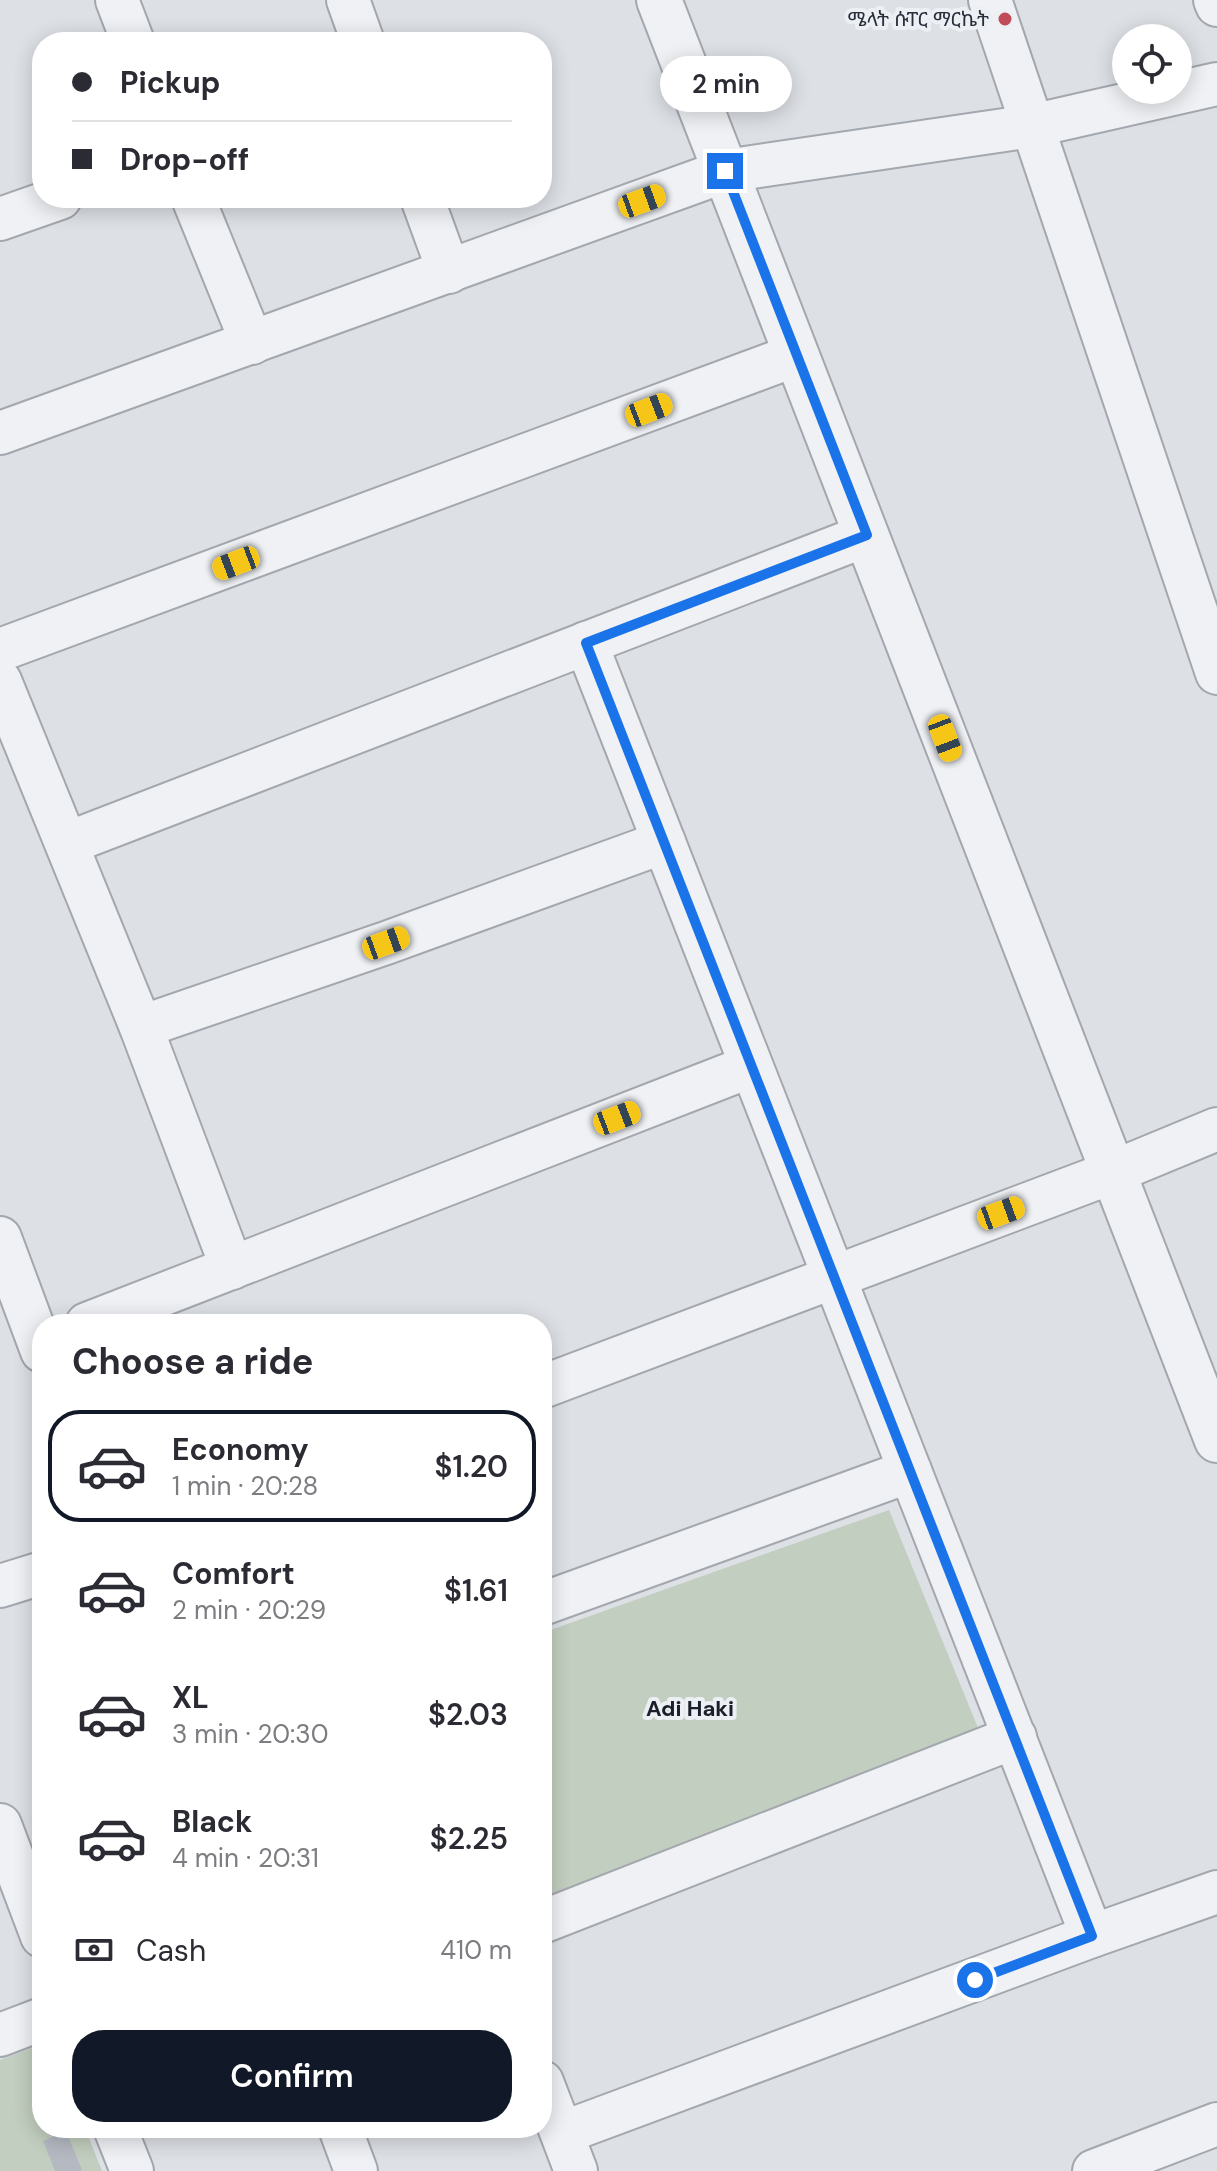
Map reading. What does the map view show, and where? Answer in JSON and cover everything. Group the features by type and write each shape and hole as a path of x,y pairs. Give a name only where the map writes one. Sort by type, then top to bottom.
{"street":[{"path":"117,0 129,32"},
{"path":"348,0 359,32"},
{"path":"659,0 1217,1438"},
{"path":"990,0 1217,673"},
{"path":"0,433 725,171 1031,126 1217,84"},
{"path":"0,219 32,208"},
{"path":"197,208 252,343"},
{"path":"426,208 449,272"},
{"path":"0,650 796,355"},
{"path":"68,843 867,535"},
{"path":"586,643 1092,1936"},
{"path":"0,681 141,1027 232,1268"},
{"path":"141,1027 386,943 664,842"},
{"path":"113,1314 751,1066"},
{"path":"552,1383 1113,1172 1217,1129"},
{"path":"0,1238 32,1322"},
{"path":"552,1600 910,1471"},
{"path":"0,1586 32,1576"},
{"path":"552,1918 1015,1737"},
{"path":"0,1825 32,1910"},
{"path":"552,2108 569,2152 1092,1936 1217,1892"},
{"path":"0,2035 32,2023"},
{"path":"1094,2171 1217,2124"},
{"path":"119,2138 132,2171"},
{"path":"344,2138 356,2171"}],"green space":[{"path":"889,1510 978,1728 552,1898 552,1629"},
{"path":"32,2048 32,2138 89,2138 102,2171 0,2171 0,2060"}],"building":[{"path":"69,2138 82,2170 55,2171 43,2141"}],"place":[{"name":"ሜላት ሱፐር ማርኬት","path":"1005,19"}],"district":[{"name":"Adi Haki","path":"690,1708"}],"route":[{"path":"725,171 867,535 586,643 1092,1936 975,1980"}]}
